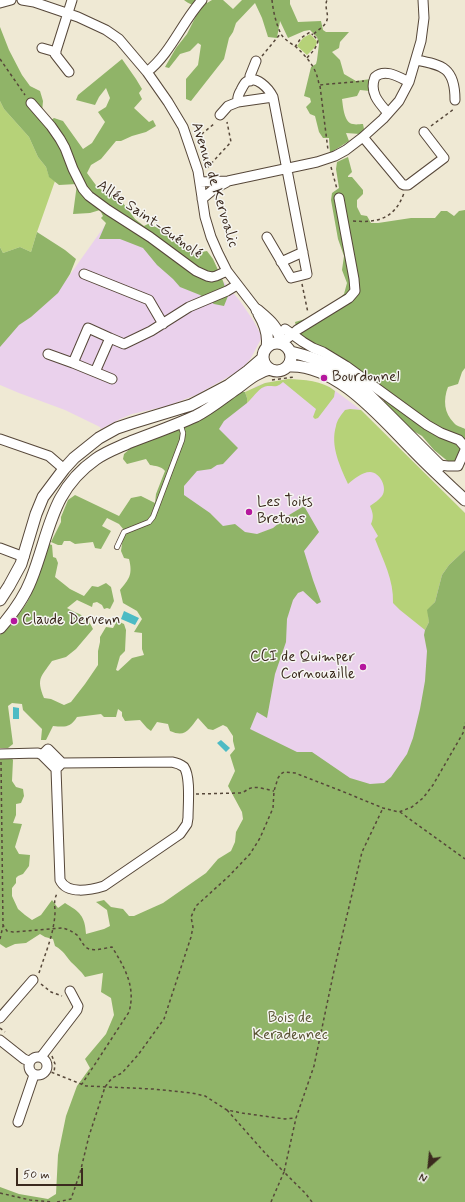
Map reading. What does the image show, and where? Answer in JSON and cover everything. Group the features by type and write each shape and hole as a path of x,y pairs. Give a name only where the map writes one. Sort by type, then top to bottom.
{"street":[{"path":"0,3 11,0"},
{"name":"Avenue de Kervoalic","path":"22,0 34,2 95,24 112,34 147,72 183,127 198,171 205,217 211,237 227,271 257,310 273,324 285,346"},
{"path":"70,72 56,57 56,52 72,0"},
{"path":"147,72 161,58 187,19 202,0"},
{"path":"200,182 228,181 317,162 346,150 363,137 399,101 409,82 421,41 423,25 423,0"},
{"path":"42,48 56,52"},
{"path":"155,83 161,58"},
{"path":"416,60 436,64 445,68 452,79 455,90 455,100"},
{"path":"250,80 250,76 256,61"},
{"path":"388,113 379,104 375,96 373,89 374,80 377,75 385,73 409,82"},
{"path":"238,102 237,99 244,84 250,80 263,84 270,91 273,97 307,274 291,278 267,237"},
{"path":"222,112 230,104 273,97"},
{"name":"Allée Saint-Guénolé","path":"31,104 51,126 60,139 83,189 90,196 108,210 150,236 196,271 212,277 227,271"},
{"path":"363,137 404,185 410,184 444,158 424,132"},
{"path":"202,199 214,189 228,181"},
{"path":"288,332 297,330 310,323 349,298 355,291 339,198"},
{"path":"281,262 303,252"},
{"path":"84,274 149,300 163,324"},
{"path":"73,363 88,328 124,344 151,332 189,307 227,291 237,285"},
{"name":"Avenue de Kervoalic","path":"257,310 267,334 267,347"},
{"path":"0,628 27,590 53,514 63,495 77,476 86,467 104,454 180,423 198,414 264,370 270,369 279,371 285,369 291,361 285,346 288,332"},
{"path":"288,332 346,366 427,425 441,433 459,440 465,447"},
{"path":"95,372 110,338"},
{"path":"270,369 266,366 263,354 267,347 273,343 285,346 331,366 359,385 465,490"},
{"path":"48,354 112,379"},
{"path":"0,600 18,571 24,557 36,514 43,497 64,469 90,444 117,428 191,405 229,385 263,358"},
{"path":"288,366 299,366 316,370 345,385 378,414 465,500"},
{"path":"176,410 180,423"},
{"path":"0,439 49,456 64,469"},
{"path":"439,465 458,466 465,450"},
{"path":"0,548 24,557"},
{"path":"0,754 35,752 59,766 178,763 183,766 188,775 187,824 180,834 104,886 85,890 69,888 60,880 59,766"},
{"path":"0,1018 33,980"},
{"path":"29,1061 43,1054 76,1012 78,1006 70,990"},
{"path":"3,1036 24,1059 29,1061"},
{"path":"29,1061 29,1069 34,1075 50,1072 43,1054"},
{"path":"18,1122 34,1075"}],"lane":[{"path":"117,547 124,532 149,522 153,517 182,440 183,433 180,423"}],"path":[{"path":"272,0 276,18 284,38 307,58 314,67 320,85 329,158 339,198"},
{"path":"313,34 316,30 321,28 327,20 327,0"},
{"path":"295,47 302,38 310,32 313,34 318,40 318,44 307,58"},
{"path":"256,61 281,33"},
{"path":"0,59 1,64 31,104"},
{"path":"320,85 374,80"},
{"path":"424,132 455,108 455,100"},
{"path":"189,144 220,119 222,112"},
{"path":"198,171 205,170 231,142 222,112"},
{"path":"344,220 366,222 384,218 398,205 404,194 404,185"},
{"path":"301,276 310,323"},
{"path":"268,380 299,378"},
{"path":"399,812 412,807 423,798 433,785 463,733 465,723"},
{"path":"0,754 3,925 0,939"},
{"path":"71,1202 105,1087 112,1078 122,1073 138,1055 164,1019 191,937 193,927 191,917 196,906 229,876 250,854 260,838 273,808 274,791 278,778 281,774 284,772 295,773 383,808 399,812 465,859"},
{"path":"188,794 245,793 249,788 256,787 274,791"},
{"path":"271,1202 284,1172 296,1118 314,1066 360,858 383,808"},
{"path":"64,885 55,897 53,929 37,978 33,980 51,992 75,1000"},
{"path":"3,925 7,931 13,932 62,928 70,930 77,935 89,949 112,947 125,970 129,979 132,1002 129,1012 82,1084"},
{"path":"0,1028 3,1036"},
{"path":"43,1054 51,1054 54,1059 55,1066 50,1072 86,1086 153,1089 205,1096 227,1110 266,1154 306,1194 312,1202"},
{"path":"227,1110 285,1119 296,1118"},
{"path":"0,1193 30,1200 53,1202"},
{"path":"57,1202 71,1199"}],"shaded area":[{"path":"108,221 224,282 253,320 261,338 251,358 237,372 196,395 167,406 132,414 101,429 100,427 65,410 0,385 0,345 54,270 67,279"},
{"path":"288,379 310,381 330,387 361,410 465,513 465,573 421,755 387,799 244,733 170,521 191,435 256,386"}],"green space":[{"path":"184,0 206,0 207,3 212,0 223,0 233,9 242,0 290,0 290,4 298,22 321,21 323,30 326,32 349,32 340,42 339,48 332,52 340,60 344,74 356,81 371,79 370,91 360,90 357,96 342,99 344,114 348,121 354,124 363,124 364,129 360,134 346,133 349,141 330,153 329,138 323,138 319,132 315,116 310,114 306,107 311,102 310,98 304,96 311,67 316,64 317,60 319,44 317,37 310,30 288,38 280,21 277,38 268,37 255,3 236,23 229,38 224,59 191,101 186,99 186,79 198,65 201,45 198,43 190,51 180,54 169,68 165,67 176,48 187,34 200,8 187,3"},
{"path":"0,27 9,50 22,75 30,86 40,91 43,101 42,112 45,124 54,118 63,121 83,149 92,143 105,122 98,112 106,107 110,98 106,88 95,105 76,100 78,95 122,59 142,89 139,93 142,99 134,108 149,122 153,120 156,126 146,132 121,141 116,141 101,159 91,165 87,173 98,188 120,199 135,219 144,226 148,224 161,229 170,238 190,251 196,253 207,251 213,259 228,296 224,306 214,304 200,295 180,287 157,265 143,248 120,239 99,239 106,223 101,218 103,216 100,210 90,213 73,214 77,184 59,185 49,177 46,167 38,157 29,137 4,109 0,101"},
{"path":"310,34 317,41 316,46 307,55 297,46 303,38"},
{"path":"0,101 4,109 29,137 38,157 46,167 49,176 55,181 31,252 20,247 3,253 0,247"},
{"path":"348,157 352,172 348,177 352,177 363,190 363,194 357,200 357,207 361,215 367,216 371,223 411,218 435,218 441,211 447,211 454,216 459,211 465,210 465,368 458,384 448,387 445,397 445,406 448,415 456,425 465,429 464,465 450,463 434,450 422,436 408,428 383,404 385,397 302,339 297,330 295,322 314,316 329,307 344,294 347,283 342,270 344,256 338,239 331,200 332,193 339,188 336,169 337,162"},
{"path":"37,232 76,259 70,274 58,293 31,317 19,325 0,347 0,247 3,253 20,247 31,252"},
{"path":"288,379 313,381 330,387 335,391 334,397 318,418 315,419 313,417 316,409 283,382 277,386 267,386 262,388 247,403 245,392 265,383"},
{"name":"Bois de Keradennec","path":"242,392 245,392 247,403 224,421 219,429 238,448 223,464 217,465 211,469 197,471 184,486 184,495 210,513 223,526 235,524 245,532 257,534 273,528 289,515 304,506 319,532 304,551 321,602 317,604 303,591 298,593 293,600 287,619 286,642 275,674 267,718 257,712 250,729 297,752 312,752 350,778 370,784 384,783 391,777 407,754 413,738 425,681 427,651 424,635 429,622 427,610 435,602 442,575 449,565 465,550 465,1202 0,1202 0,1187 19,1194 48,1199 56,1194 58,1155 66,1116 77,1086 90,1068 85,1059 106,1034 114,1015 111,998 101,992 103,973 85,977 62,951 55,946 53,939 40,934 26,943 15,944 6,948 0,944 0,758 11,757 13,760 12,781 16,787 23,789 24,796 21,803 16,804 16,815 13,823 22,824 15,847 19,854 30,855 29,866 23,874 16,878 16,883 12,888 12,896 18,909 32,920 41,915 52,900 58,908 65,903 81,915 86,934 110,926 107,910 96,902 104,900 111,907 123,909 129,916 134,916 163,903 206,873 218,859 231,851 235,842 236,832 243,819 242,812 228,786 235,771 230,755 235,749 233,736 227,727 223,725 213,730 208,729 198,718 184,733 175,733 170,731 168,724 157,722 151,731 140,720 125,721 122,716 122,712 118,709 116,717 104,717 101,714 77,717 67,726 53,726 46,740 41,740 42,729 23,710 22,704 12,703 8,706 13,744 8,748 0,748 0,635 21,612 30,598 46,543 52,545 53,557 56,558 58,563 55,577 70,589 84,596 92,586 98,587 106,583 111,587 114,601 110,609 104,609 102,605 97,602 93,603 92,607 77,600 67,608 88,620 93,629 76,649 66,657 52,661 43,674 40,682 44,698 51,699 64,705 71,702 98,665 100,637 106,627 113,628 117,621 124,624 126,630 125,651 120,656 116,670 118,671 132,658 144,655 142,649 142,633 134,632 142,619 137,611 123,603 120,590 128,580 131,569 129,559 124,558 121,551 124,530 119,524 107,518 102,526 111,531 101,549 95,548 93,542 75,544 70,541 64,541 62,545 58,545 51,542 61,522 61,517 68,500 75,495 119,516 131,498 141,496 155,503 156,494 165,471 160,467 150,465 146,459 127,464 123,459 124,454 134,445"},
{"path":"345,410 361,410 465,513 465,550 449,565 442,575 435,602 428,610 429,622 425,630 393,603 390,578 375,539 378,536 371,524 373,515 370,506 384,493 380,477 374,473 367,472 361,474 348,484 339,463 335,448 334,433 339,418"}],"water":[{"path":"124,611 139,618 135,625 121,619"},
{"path":"13,707 19,708 19,719 13,719"},
{"path":"221,740 230,748 226,752 217,743"}],"place":[{"name":"Bourdonnel","path":"324,378"},
{"name":"Les Toits Bretons","path":"249,512"},
{"name":"Claude Dervenn","path":"14,621"},
{"name":"CCI de Quimper Cornouaille","path":"363,667"}]}
